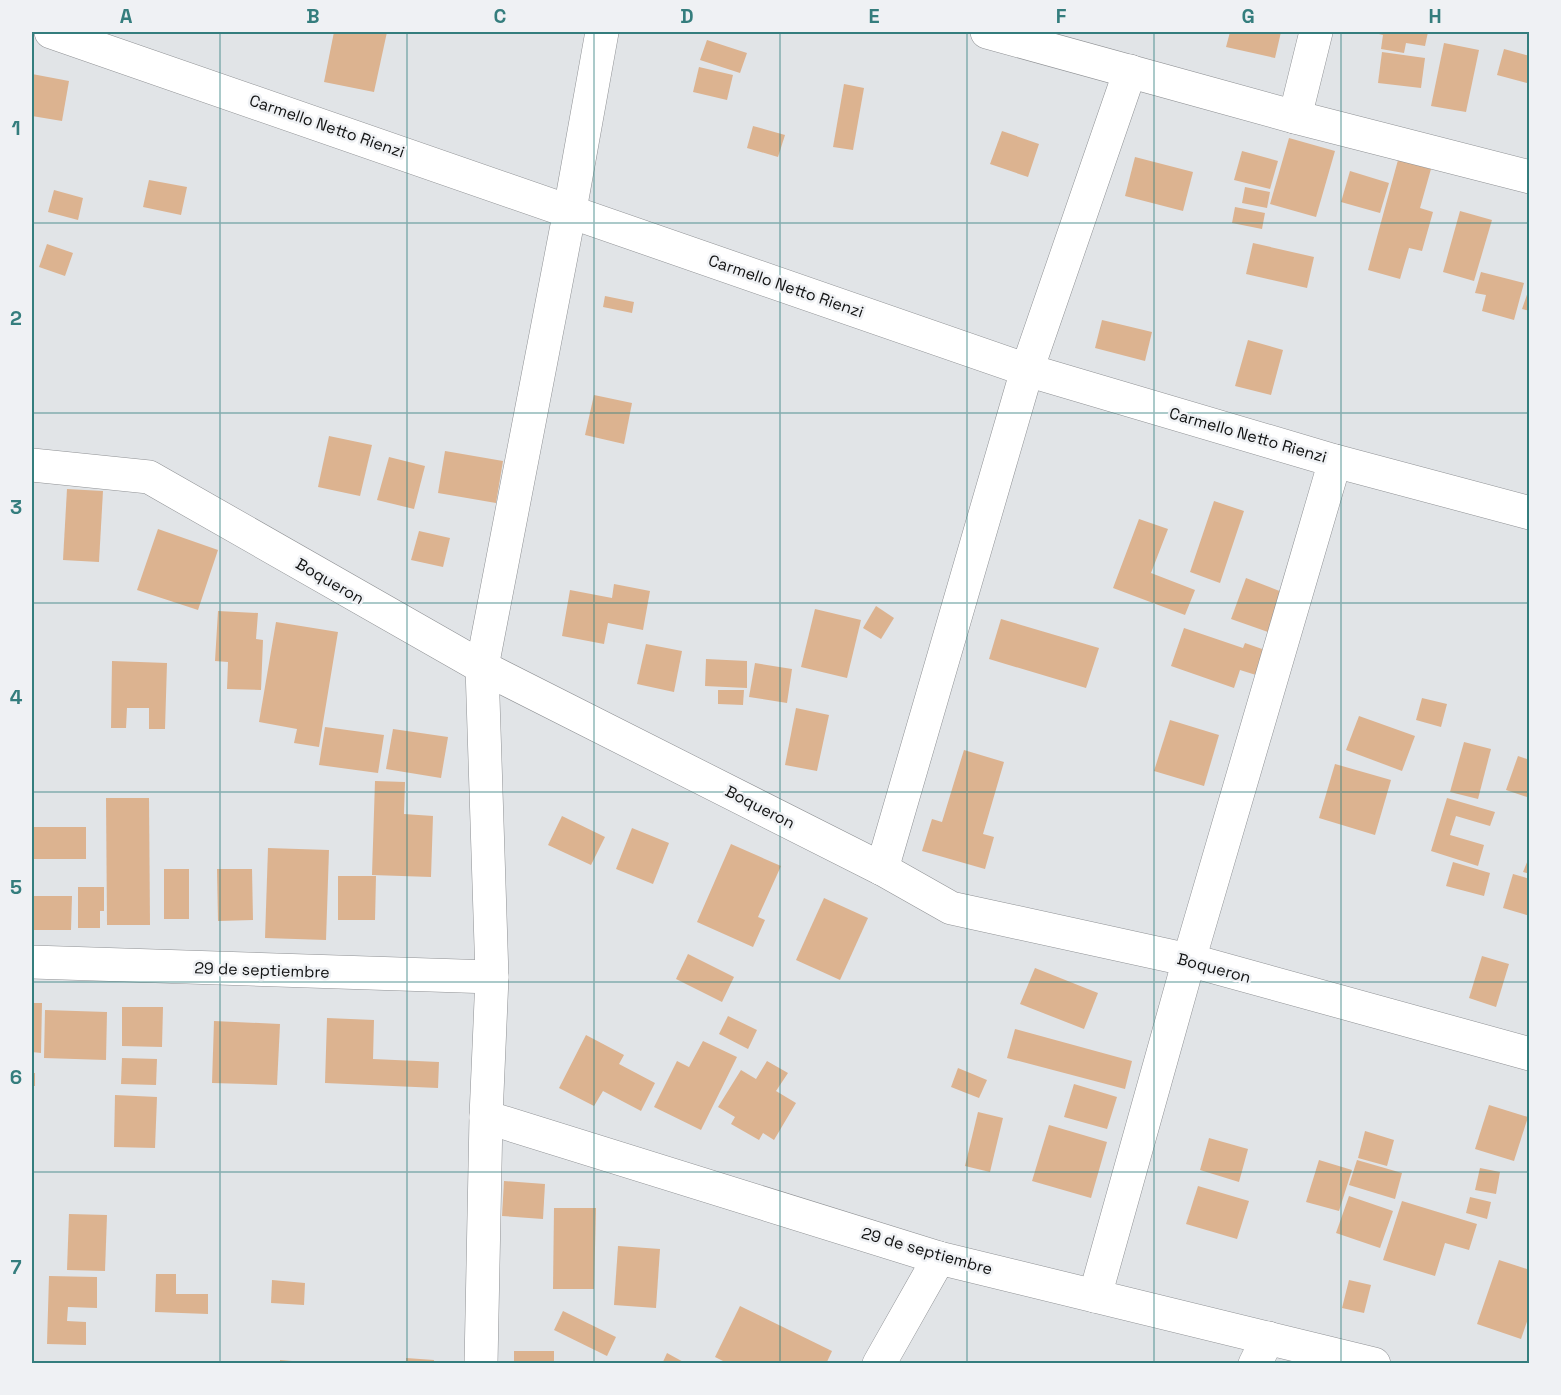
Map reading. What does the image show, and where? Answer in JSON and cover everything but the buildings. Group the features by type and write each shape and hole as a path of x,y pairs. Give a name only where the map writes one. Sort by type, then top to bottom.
{"street":[{"name":"Carmello Netto Rienzi","path":"51,32 1027,370 1335,461 1530,513"},
{"path":"481,1364 486,1117 492,977 482,667 602,32"},
{"path":"987,32 1295,117 1530,177"},
{"path":"1295,117 1316,32"},
{"path":"882,868 1027,370 1130,71"},
{"path":"1095,1296 1189,960 1335,461"},
{"name":"Boqueron","path":"32,465 149,477 482,667 882,868 951,908 1189,960 1530,1054"},
{"name":"29 de septiembre","path":"32,962 492,977"},
{"name":"29 de septiembre","path":"486,1117 939,1258 1095,1296 1262,1351 1374,1364"},
{"path":"879,1364 939,1258"}]}
